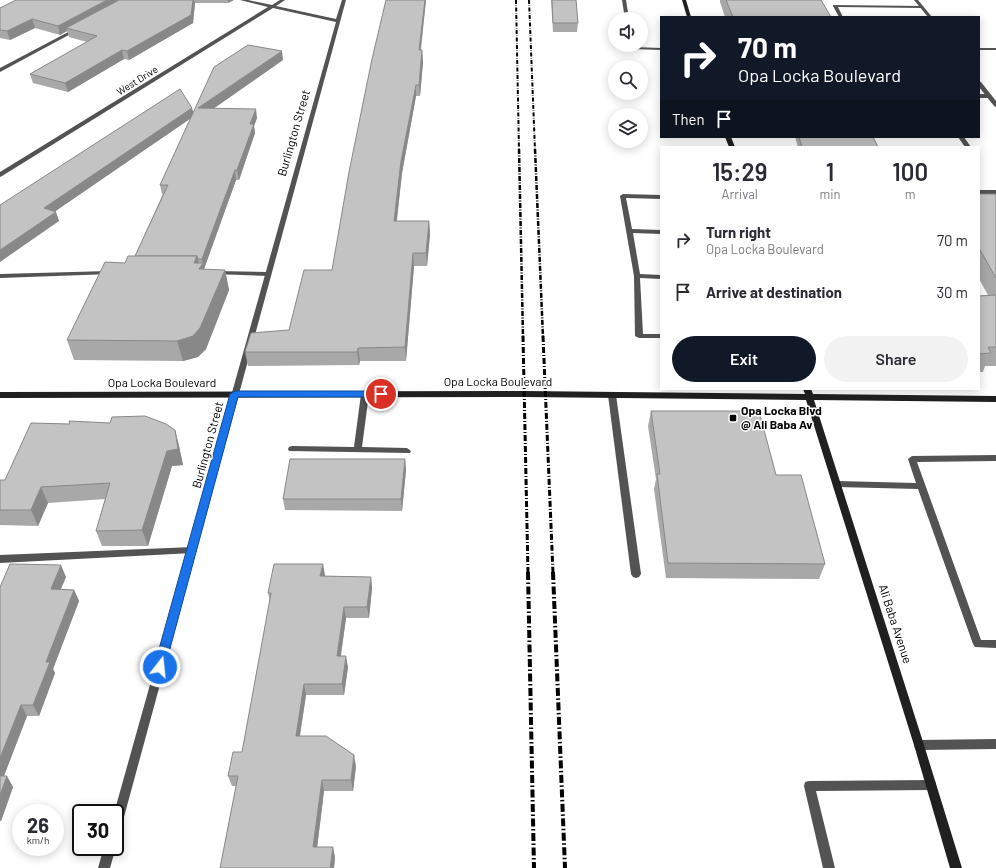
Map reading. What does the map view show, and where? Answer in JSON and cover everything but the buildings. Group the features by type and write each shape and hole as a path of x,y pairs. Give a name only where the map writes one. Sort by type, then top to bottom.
{"street":[{"path":"242,0 338,21"},
{"name":"West Drive","path":"0,175 283,0"},
{"name":"Burlington Street","path":"122,804 344,0"},
{"path":"624,0 626,12"},
{"path":"684,0 688,16"},
{"path":"916,0 929,16"},
{"path":"840,16 835,6 922,7"},
{"path":"0,70 83,26"},
{"path":"648,49 660,49"},
{"path":"980,49 996,49"},
{"path":"980,84 996,105"},
{"path":"980,96 996,92"},
{"path":"980,192 996,192"},
{"path":"660,197 623,196 637,276 639,336 660,336"},
{"path":"629,231 660,232"},
{"path":"0,276 115,273"},
{"path":"208,273 268,274"},
{"path":"637,276 660,277"},
{"name":"Ali Baba Avenue","path":"807,390 956,868"},
{"path":"358,450 365,394"},
{"name":"Opa Locka Boulevard","path":"0,395 365,394 996,399"},
{"path":"612,396 636,574"},
{"path":"292,448 407,451"},
{"path":"996,458 912,459 978,644 996,644"},
{"path":"837,484 921,486"},
{"path":"0,559 193,550"},
{"path":"919,745 996,744"},
{"path":"829,868 809,786 931,785"},
{"path":"104,868 107,856"}],"railway":[{"path":"516,0 519,150"},
{"path":"529,0 535,150"},
{"path":"519,149 523,337"},
{"path":"535,149 543,337"},
{"path":"523,336 528,573"},
{"path":"543,336 553,573"},
{"path":"528,572 534,868"},
{"path":"553,572 565,868"}],"place":[{"name":"Opa Locka Blvd @ Ali Baba Av","path":"733,418"}],"route":[{"path":"160,667 235,394 381,394"}]}
